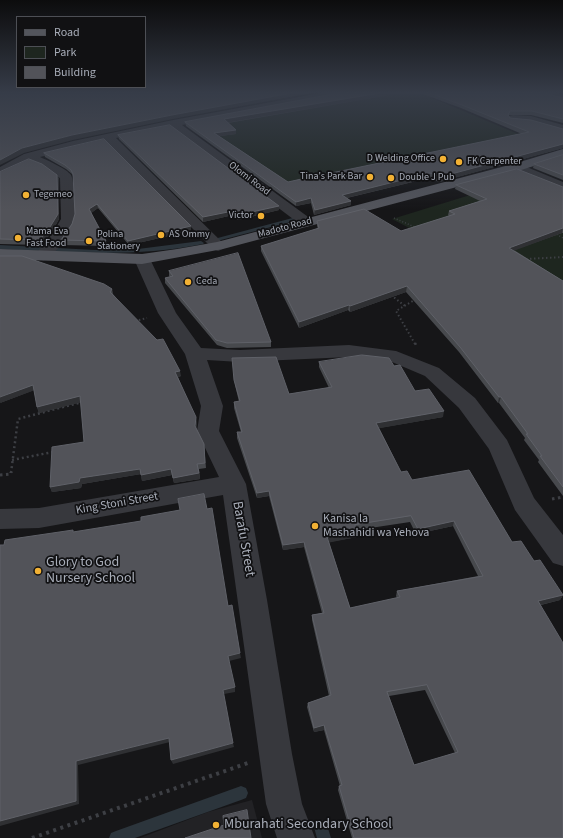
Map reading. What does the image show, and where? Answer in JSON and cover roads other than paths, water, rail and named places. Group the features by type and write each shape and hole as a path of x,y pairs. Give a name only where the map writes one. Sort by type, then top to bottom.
{"main road":[{"name":"Madoto Road","path":"0,254 142,259 177,254 218,246 517,167 563,153"}],"street":[{"path":"0,172 28,157 50,149 135,131"},
{"name":"Olomi Road","path":"183,131 306,222"},
{"path":"108,137 218,246"},
{"path":"28,157 48,164 66,177 68,219 60,235 42,256"},
{"path":"517,167 563,187"},
{"name":"Barafu Street","path":"142,259 167,313 195,354 212,406 208,431 234,484 253,600 275,754 284,804 296,838"},
{"path":"195,354 240,356 349,351 396,358 432,372 467,403 499,446 524,503 563,555"},
{"name":"King Stoni Street","path":"0,519 38,518 234,484"}],"waterway":[{"path":"217,239 300,218"},
{"path":"0,247 95,252 138,251 201,243"},
{"path":"116,838 241,793"},
{"path":"321,827 324,838"}],"place":[{"name":"D Welding Office","path":"443,159"},
{"name":"FK Carpenter","path":"459,162"},
{"name":"Tina's Park Bar","path":"370,177"},
{"name":"Double J Pub","path":"391,178"},
{"name":"Tegemeo","path":"26,195"},
{"name":"Victor","path":"261,216"},
{"name":"AS Ommy","path":"161,235"},
{"name":"Mama Eva Fast Food","path":"18,238"},
{"name":"Polina Stationery","path":"89,241"},
{"name":"Ceda","path":"188,282"},
{"name":"Kanisa la Mashahidi wa Yehova","path":"315,526"},
{"name":"Glory to God Nursery School","path":"38,571"},
{"name":"Mburahati Secondary School","path":"216,825"}]}
